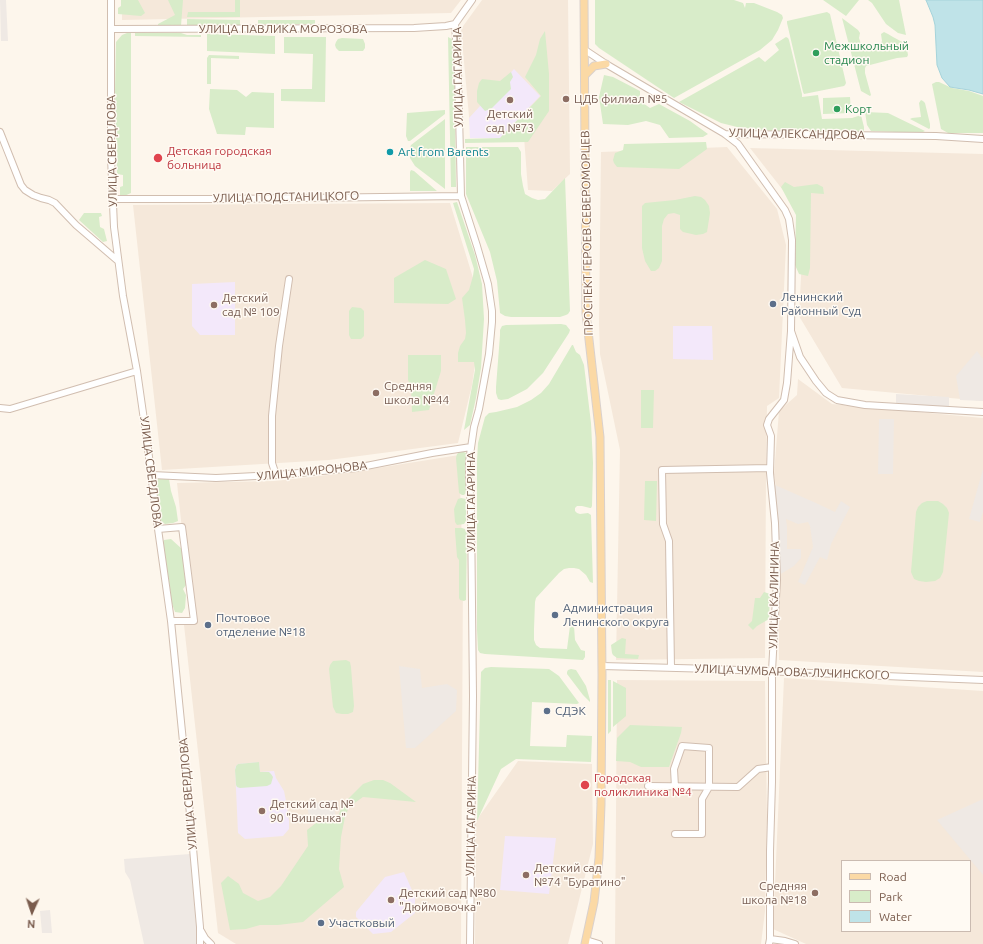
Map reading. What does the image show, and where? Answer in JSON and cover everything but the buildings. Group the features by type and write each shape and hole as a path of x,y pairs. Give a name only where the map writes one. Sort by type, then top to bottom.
{"main road":[{"name":"ПРОСПЕКТ ГЕРОЕВ СЕВЕРОМОРЦЕВ","path":"584,0 586,313 600,437 602,666 599,858 594,902 586,942"},
{"path":"585,75 594,66 606,64"}],"street":[{"name":"УЛИЦА СВЕРДЛОВА","path":"111,0 112,199 114,227 123,296 152,475 171,622 187,777 200,927 200,944"},
{"name":"УЛИЦА ГАГАРИНА","path":"470,944 472,696 471,511 469,478 471,447 489,354 492,322 488,284 461,196 458,72 455,24 472,0"},
{"name":"УЛИЦА ПАВЛИКА МОРОЗОВА","path":"111,29 414,28 455,24"},
{"name":"УЛИЦА АЛЕКСАНДРОВА","path":"585,50 724,134 936,136 983,139"},
{"path":"0,132 21,185 25,190 37,197 56,203 76,225 118,261"},
{"path":"724,134 738,144 785,210 789,219 792,240 791,331 800,357 826,393 837,400 856,404 983,412"},
{"name":"УЛИЦА ПОДСТАНИЦКОГО","path":"112,199 461,196"},
{"path":"276,475 272,462 272,416 279,346 289,279"},
{"name":"УЛИЦА КАЛИНИНА","path":"770,941 772,671 776,580 775,523 770,468 771,436 767,425 769,419 784,400 787,383 791,331"},
{"path":"0,408 10,409 136,371"},
{"name":"УЛИЦА МИРОНОВА","path":"152,475 216,478 276,475 356,468 471,447"},
{"path":"671,668 669,541 663,524 662,470 770,468"},
{"path":"158,529 182,527 194,621 171,622"},
{"name":"УЛИЦА ЧУМБАРОВА-ЛУЧИНСКОГО","path":"602,666 772,671 983,680"},
{"path":"675,787 674,769 682,746 709,748 709,787 702,799 702,834 675,834"},
{"path":"648,786 738,787 758,769 772,767"},
{"path":"200,927 205,938 211,944"},
{"path":"770,941 785,941 795,944"},
{"path":"586,942 599,944"}],"shaded area":[{"path":"0,0 6,0 8,41 1,41"},
{"path":"122,0 461,0 451,13 122,20"},
{"path":"482,0 568,0 570,174 552,191 528,190 524,137 471,138 461,29"},
{"name":"Детский сад №73","path":"514,69 540,96 500,138 470,138 469,118"},
{"path":"727,147 777,209 786,245 779,398 767,406 765,658 616,660 620,450 600,354 601,152"},
{"path":"750,148 983,154 983,401 842,388 799,316 804,217"},
{"path":"450,203 474,281 480,331 472,385 458,443 329,460 162,470 133,205"},
{"name":"Детский сад № 109","path":"235,282 235,335 200,335 192,326 192,284"},
{"path":"673,326 712,326 713,360 673,359"},
{"path":"977,351 983,359 983,401 960,400 956,376"},
{"path":"798,379 832,404 983,418 983,672 779,660 778,501 774,474 779,411 797,395"},
{"path":"896,394 949,397 949,408 896,406"},
{"path":"879,419 894,419 893,474 878,474"},
{"path":"459,455 463,573 461,944 236,944 218,933 184,625 192,622 177,483 275,481 346,473"},
{"path":"983,469 983,512 980,522 969,519"},
{"path":"775,485 835,512 841,501 850,507 831,544 827,560 820,557 805,585 798,582 813,547 808,522 798,524 786,519 787,549 801,549 801,558 794,566 779,575 778,513 774,497"},
{"path":"399,666 420,669 422,688 447,684 457,690 456,711 415,748 406,748"},
{"path":"784,678 983,691 983,944 806,944 773,929"},
{"path":"617,680 765,681 767,820 765,911 761,944 615,944"},
{"path":"518,761 592,764 593,844 568,944 475,944 476,821"},
{"name":"Детский сад № 90 \"Вишенка\"","path":"259,762 260,772 274,771 276,778 284,791 289,829 283,836 245,839 238,833 235,767 238,764"},
{"path":"983,799 983,875 971,860 937,820"},
{"path":"333,800 336,818 310,823 307,805"},
{"name":"Детский сад №74 \"Буратино\"","path":"505,836 556,838 549,894 500,890"},
{"path":"190,854 196,922 196,944 144,944 130,880 125,872 124,859"},
{"name":"Детский сад №80 \"Дюймовочка\"","path":"404,872 415,897 415,913 391,932 373,934 356,917 356,912 385,877"},
{"path":"50,910 52,933 42,933 40,911"}],"green space":[{"path":"121,0 138,0 145,13 141,16 118,14 118,8 121,6"},
{"path":"168,0 183,0 181,26 158,26 158,24 175,15"},
{"path":"235,0 240,0 240,17 187,17 188,12 235,12"},
{"path":"595,0 734,0 743,3 745,8 746,3 754,3 777,12 782,15 783,18 772,40 760,50 674,98 595,44"},
{"path":"823,0 859,0 846,16"},
{"path":"868,0 899,0 906,35 898,33 886,24 872,3"},
{"name":"Межшкольный стадион","path":"827,12 830,14 846,83 844,86 804,94 787,21"},
{"path":"842,18 858,30 860,33 859,38 861,44 866,48 876,48 880,45 882,41 881,34 884,32 906,44 907,57 866,66 865,73 870,96 861,91"},
{"path":"187,19 240,20 240,25 187,26"},
{"path":"258,20 315,20 315,24 258,24"},
{"path":"545,31 549,74 549,111 528,142 465,143 465,139 500,138 541,96 525,77 536,55 540,39"},
{"path":"131,33 131,193 120,197 120,187 123,186 123,175 117,174 115,92 116,42 122,35"},
{"path":"135,33 181,33 187,35 201,35 201,37 135,36"},
{"path":"207,34 275,36 275,54 207,51"},
{"path":"284,37 326,37 325,102 281,101 281,89 312,89 313,54 284,53"},
{"path":"448,37 454,40 456,187 451,187"},
{"path":"786,37 789,40 802,97 818,95 822,119 852,118 861,115 864,132 772,131 737,127 721,123 679,102 759,57 765,62 779,50 775,44"},
{"path":"338,39 363,39 365,48 363,51 339,51 335,45"},
{"path":"209,55 239,56 239,59 211,58 211,84 207,84 207,58"},
{"path":"511,72 513,77 510,82 511,89 492,108 485,111 477,102 479,83 482,79 500,81"},
{"path":"604,75 613,77 640,91 640,101 650,108 659,104 690,121 708,134 703,137 669,138 660,125 646,121 628,125 603,124 599,97"},
{"path":"936,82 983,96 983,133 948,133 941,129 932,84"},
{"path":"210,89 237,90 246,97 252,92 274,93 274,128 246,127 245,135 217,134 209,109"},
{"name":"Корт","path":"850,97 851,113 823,114 823,98"},
{"path":"921,100 925,103 930,124 929,129 910,119 921,117 919,103"},
{"path":"445,110 445,114 408,141 406,136 407,113"},
{"path":"865,112 888,113 925,131 921,133 871,131 867,125"},
{"path":"445,119 445,189 415,166 410,158 410,148 411,145"},
{"path":"706,142 707,149 679,169 617,167 613,160 615,153 623,150 624,144"},
{"path":"466,147 518,147 521,152 521,174 525,194 538,200 545,199 565,178 570,311 568,314 560,317 511,317 500,313 497,281 490,252 466,194"},
{"path":"411,170 414,171 437,191 410,191"},
{"path":"785,182 794,187 817,184 823,187 824,194 811,193 810,268 808,276 799,274 795,265 796,215 781,187"},
{"path":"695,196 701,197 709,206 710,213 707,232 696,235 683,232 680,229 680,215 674,213 668,214 664,219 662,226 662,261 659,268 655,271 651,271 645,261 642,248 642,206 645,203"},
{"path":"457,202 475,255 482,284 484,319 481,368 476,398 470,425 464,430 475,370 474,362 458,362 458,353 460,346 465,339 466,333 462,298 469,290 474,269 453,203"},
{"path":"84,213 101,213 102,216 99,217 100,227 104,229 107,241 103,242 79,220"},
{"path":"425,260 446,269 456,299 448,304 394,303 394,278"},
{"path":"352,307 361,308 364,311 364,336 361,339 351,339 349,335 349,311"},
{"path":"566,325 570,330 569,333 543,373 527,389 508,399 498,399 496,387 500,330 502,326"},
{"path":"572,345 576,352 580,355 584,365 591,423 593,463 592,506 590,508 577,506 575,511 580,514 588,513 591,515 593,583 590,582 586,575 579,569 564,569 559,573 536,598 534,640 536,645 540,648 567,649 570,626 574,626 575,640 581,650 585,651 585,657 583,660 480,653 478,650 477,630 477,461 478,443 485,417 489,413 517,407 541,393 549,384"},
{"path":"408,355 441,355 441,371 429,410 412,412 411,387 408,380"},
{"path":"641,390 654,390 653,428 641,428"},
{"path":"461,451 466,453 466,493 464,495 459,493 456,458 457,454"},
{"path":"165,477 169,479 178,521 165,524 160,520 155,485 157,478"},
{"path":"645,481 657,481 656,521 644,520"},
{"path":"458,499 466,499 466,521 464,524 457,525 455,522 454,509"},
{"path":"927,501 938,501 947,508 949,513 943,572 940,578 935,581 926,582 914,579 911,572 916,512 922,503"},
{"path":"455,528 465,529 467,534 466,600 464,601 460,600 459,598 459,560 457,557"},
{"path":"171,539 182,549 186,585 183,589 186,595 185,608 182,613 175,612 171,601 163,542 164,540"},
{"path":"764,592 770,594 769,619 753,630 748,625 752,621 755,598 760,598"},
{"path":"622,638 626,639 625,654 639,655 638,659 617,658 613,655 611,645"},
{"path":"346,660 350,662 351,667 354,706 353,712 342,714 336,713 333,707 329,669 333,661"},
{"path":"485,668 549,669 559,676 579,703 532,702 530,746 566,747 567,735 592,736 591,762 516,759 501,769 477,821 481,672"},
{"path":"568,670 576,670 586,686 590,702 567,674"},
{"path":"608,680 611,680 611,731 608,734"},
{"path":"613,681 626,688 626,716 613,727"},
{"path":"630,725 682,727 669,767 641,767 630,762 616,761 617,738"},
{"path":"259,762 260,772 269,772 273,777 271,784 267,786 237,787 236,766 238,764"},
{"path":"374,780 383,780 390,783 416,802 363,797 349,807 345,817 341,837 339,869 344,887 303,922 278,925 260,925 246,929 230,930 221,883 228,876 239,884 243,893 258,901 270,897 281,886 308,846 307,830 316,823 337,819 343,804 363,784"}],"water":[{"path":"926,0 983,0 983,94 950,87 942,78 937,65 935,25"}],"place":[{"name":"Межшкольный стадион","path":"816,53"},
{"name":"ЦДБ филиал №5","path":"566,99"},
{"name":"Детский сад №73","path":"510,100"},
{"name":"Корт","path":"837,109"},
{"name":"Art from Barents","path":"390,152"},
{"name":"Детская городская больница","path":"158,158"},
{"name":"Ленинский Районный Суд","path":"773,304"},
{"name":"Детский сад № 109","path":"214,305"},
{"name":"Средняя школа №44","path":"376,393"},
{"name":"Администрация Ленинского округа","path":"555,615"},
{"name":"Почтовое отделение №18","path":"208,625"},
{"name":"СДЭК","path":"547,711"},
{"name":"Городская поликлиника №4","path":"585,785"},
{"name":"Детский сад № 90 \"Вишенка\"","path":"262,811"},
{"name":"Детский сад №74 \"Буратино\"","path":"526,875"},
{"name":"Средняя школа №18","path":"815,893"},
{"name":"Детский сад №80 \"Дюймовочка\"","path":"391,900"},
{"name":"Участковый","path":"321,923"}]}
